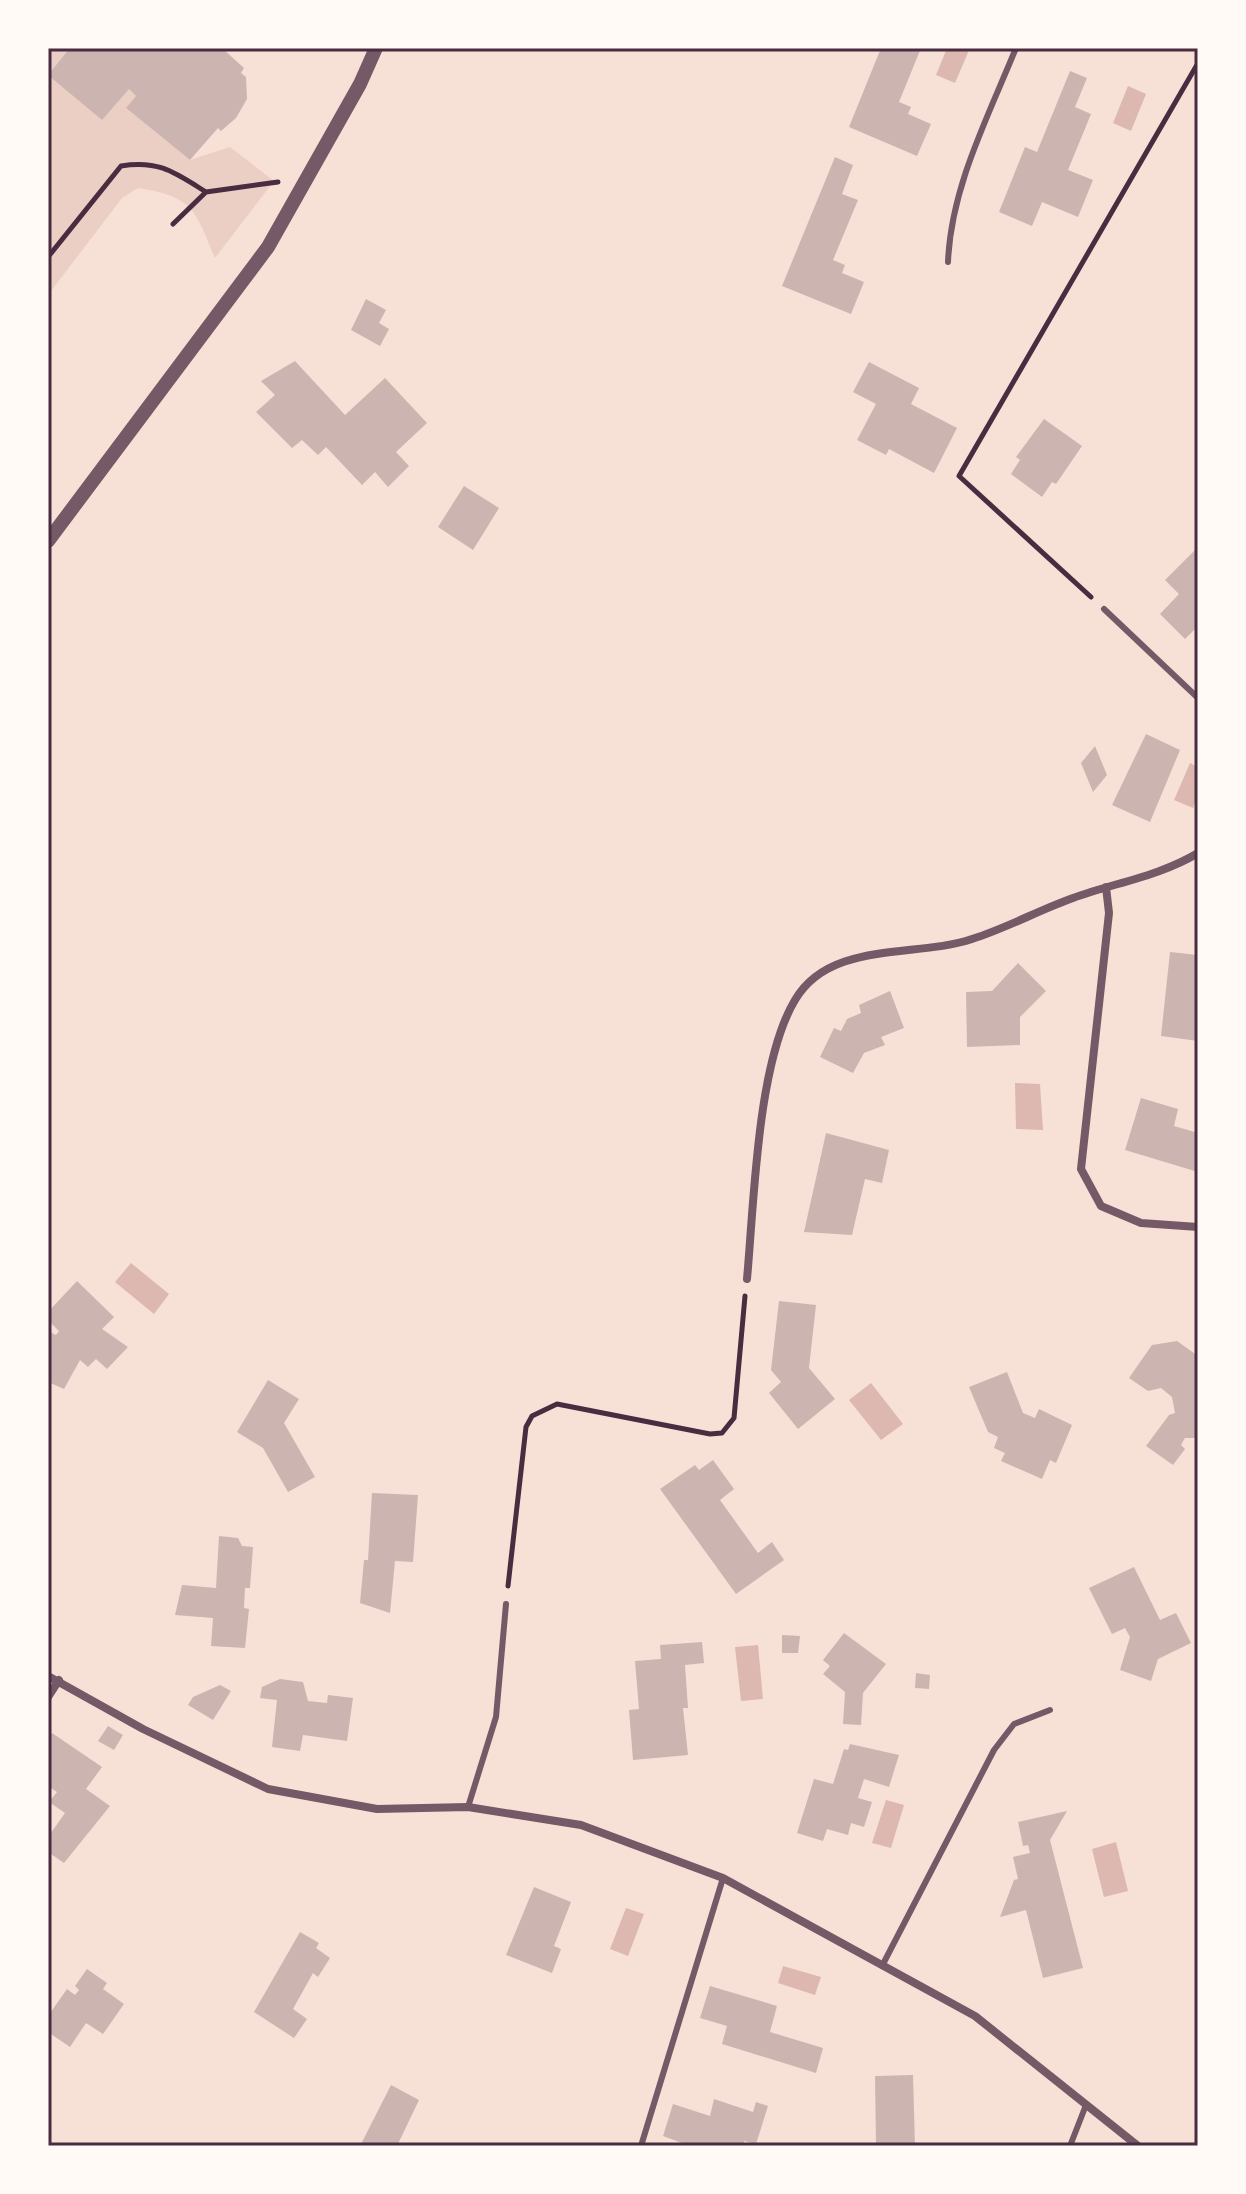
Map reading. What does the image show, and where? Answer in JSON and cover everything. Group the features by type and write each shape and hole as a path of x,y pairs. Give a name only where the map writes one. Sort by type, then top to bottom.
{"street":[{"path":"48,541 268,247 360,84 376,48"},
{"path":"747,1279 771,1066 784,1019 797,996 838,964 969,940 1198,853"},
{"path":"1106,887 1109,913 1081,1169 1101,1206 1141,1223 1198,1227"},
{"path":"48,1676 143,1729 268,1789 377,1809 468,1807 581,1825 723,1878 975,2016 1138,2146"},
{"path":"48,1697 59,1680"}],"lane":[{"path":"948,262 949,233 958,196 1016,48"},
{"path":"1104,609 1198,698"},
{"path":"468,1807 496,1717 506,1604"},
{"path":"882,1966 994,1750 1014,1724 1050,1710"},
{"path":"641,2146 723,1878"},
{"path":"1070,2146 1086,2105"}],"path":[{"path":"1104,609 959,476 1198,63"},
{"path":"48,257 121,166 146,162 181,176 206,192"},
{"path":"173,224 206,192 256,182 281,182"},
{"path":"506,1604 526,1427 532,1416 557,1404 710,1434 722,1433 734,1418 747,1279"}],"shaded area":[{"path":"48,48 70,48 129,89 136,96 127,109 190,160 230,147 274,181 215,258 190,208 171,196 138,188 122,198 48,295"},
{"path":"947,48 970,48 955,83 936,75"},
{"path":"1128,86 1146,94 1131,131 1113,123"},
{"path":"1190,763 1198,767 1198,795 1193,808 1174,800"},
{"path":"1015,1083 1040,1084 1043,1130 1016,1129"},
{"path":"131,1263 169,1294 154,1314 115,1282"},
{"path":"871,1383 903,1424 881,1440 849,1400"},
{"path":"758,1645 763,1699 741,1701 735,1647"},
{"path":"886,1800 904,1805 891,1848 872,1843"},
{"path":"1116,1842 1128,1891 1104,1897 1092,1849"},
{"path":"626,1908 644,1914 628,1956 610,1949"},
{"path":"783,1966 821,1977 815,1995 778,1983"}],"building":[{"path":"70,48 222,48 244,68 241,73 246,77 247,99 236,118 221,131 218,128 190,160 126,108 136,96 129,89 102,120 48,75"},
{"path":"881,48 921,48 899,102 911,107 908,114 931,124 917,156 849,127"},
{"path":"1070,71 1087,78 1075,107 1091,114 1068,170 1093,180 1078,217 1042,202 1032,226 999,212 1025,147 1037,152"},
{"path":"835,157 853,165 842,194 858,200 833,260 845,265 842,273 864,282 851,314 782,286"},
{"path":"366,299 386,310 379,323 389,329 380,346 351,330"},
{"path":"295,361 345,415 385,378 427,423 396,452 409,466 388,487 375,472 362,485 326,447 318,455 302,440 292,448 256,412 275,395 261,381"},
{"path":"869,362 919,388 911,404 957,428 934,473 889,449 886,455 857,440 876,404 853,392"},
{"path":"1044,419 1082,446 1056,484 1052,482 1042,497 1011,474 1020,460 1016,457"},
{"path":"464,486 499,508 473,550 438,527"},
{"path":"1198,547 1198,626 1185,639 1160,614 1179,594 1165,580"},
{"path":"1146,734 1180,750 1150,822 1112,805"},
{"path":"1095,746 1107,775 1093,792 1081,763"},
{"path":"1170,952 1198,955 1198,1041 1161,1036"},
{"path":"1018,963 1046,991 1020,1017 1020,1045 967,1047 966,992 992,991"},
{"path":"890,991 904,1028 881,1037 885,1045 864,1053 853,1073 820,1057 834,1028 841,1031 847,1019 861,1013 859,1005"},
{"path":"1141,1098 1178,1109 1174,1126 1198,1133 1198,1172 1125,1150"},
{"path":"826,1133 889,1150 882,1183 865,1179 852,1235 804,1232"},
{"path":"77,1281 114,1317 102,1329 128,1347 107,1369 96,1359 88,1367 80,1360 64,1389 48,1382 48,1331 56,1335 59,1331 48,1320 48,1312"},
{"path":"779,1301 816,1305 809,1368 835,1399 798,1429 769,1393 781,1382 771,1370"},
{"path":"1177,1341 1198,1356 1198,1438 1185,1438 1181,1445 1185,1449 1173,1465 1146,1446 1169,1415 1175,1413 1172,1397 1161,1388 1148,1391 1129,1378 1152,1345"},
{"path":"1007,1372 1023,1413 1035,1418 1039,1409 1072,1425 1056,1463 1050,1460 1042,1479 1001,1461 1005,1453 994,1448 998,1437 988,1432 969,1387"},
{"path":"268,1380 299,1399 284,1423 315,1477 288,1492 263,1448 237,1432"},
{"path":"713,1460 734,1489 720,1500 758,1553 772,1542 784,1560 736,1594 660,1489 695,1465 699,1470"},
{"path":"372,1493 418,1495 413,1562 395,1561 390,1613 360,1603 364,1560 368,1560"},
{"path":"219,1536 238,1538 242,1546 253,1547 250,1588 245,1588 244,1608 249,1609 245,1648 211,1646 213,1618 175,1615 182,1585 216,1588"},
{"path":"1134,1567 1160,1620 1176,1613 1191,1643 1158,1659 1151,1681 1120,1670 1130,1637 1125,1628 1112,1634 1089,1588"},
{"path":"844,1633 886,1664 863,1693 861,1725 843,1724 845,1692 823,1674 830,1666 823,1660"},
{"path":"782,1635 800,1636 798,1653 782,1653"},
{"path":"702,1642 704,1663 685,1665 688,1708 683,1708 688,1755 633,1760 629,1710 639,1709 635,1661 661,1659 660,1645"},
{"path":"916,1673 930,1675 929,1689 915,1688"},
{"path":"280,1679 303,1682 308,1701 327,1703 328,1695 353,1698 347,1741 303,1735 300,1751 272,1747 277,1700 260,1698 262,1687"},
{"path":"220,1685 231,1691 213,1720 188,1705 193,1697"},
{"path":"108,1726 123,1735 114,1750 98,1741"},
{"path":"52,1733 102,1767 86,1789 110,1806 64,1863 48,1852 48,1837 65,1813 49,1802 57,1792 48,1786 48,1740"},
{"path":"850,1744 899,1755 889,1787 864,1779 858,1798 872,1802 864,1827 851,1823 848,1835 827,1829 823,1841 797,1833 814,1779 833,1784 844,1749 848,1750"},
{"path":"1067,1811 1050,1840 1083,1968 1043,1978 1026,1910 1000,1917 1014,1880 1018,1879 1013,1857 1030,1853 1028,1845 1023,1846 1018,1822"},
{"path":"534,1887 571,1902 554,1946 561,1949 552,1973 506,1955"},
{"path":"300,1932 319,1943 316,1948 330,1958 318,1977 313,1973 293,2009 307,2019 294,2038 254,2012"},
{"path":"87,1969 107,1983 103,1989 124,2004 103,2034 86,2023 70,2047 48,2032 48,2016 67,1989 75,1995 79,1990 75,1986"},
{"path":"710,1986 777,2006 770,2032 823,2048 816,2073 722,2044 727,2026 700,2018"},
{"path":"913,2075 915,2146 876,2146 875,2076"},
{"path":"391,2085 419,2100 397,2146 360,2146"},
{"path":"714,2099 753,2112 756,2102 768,2106 756,2144 744,2141 743,2146 690,2146 663,2136 673,2104 710,2116"}]}
